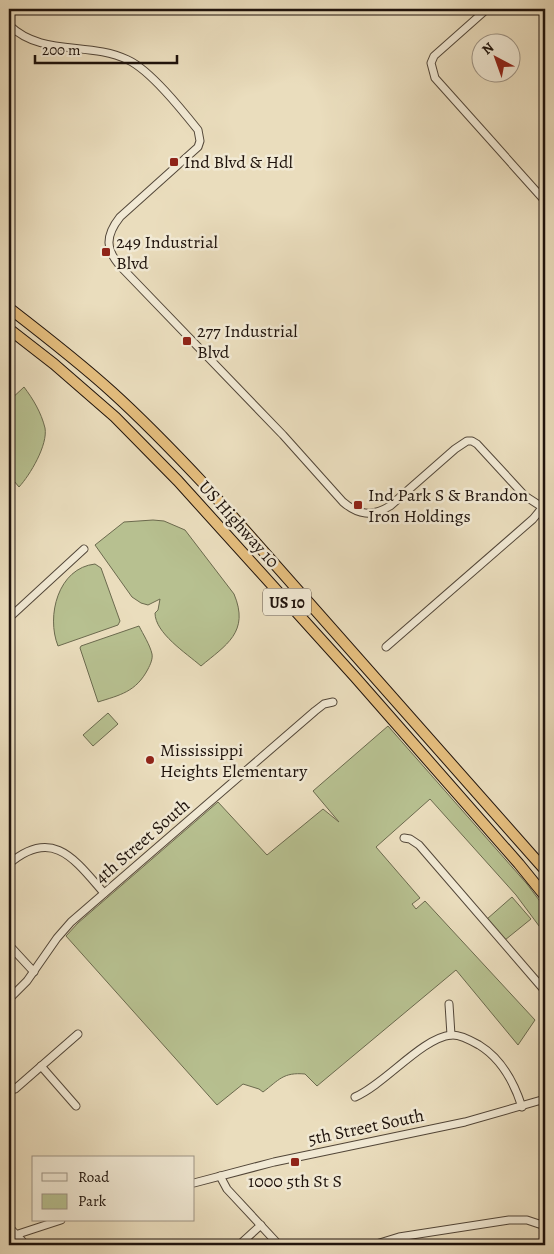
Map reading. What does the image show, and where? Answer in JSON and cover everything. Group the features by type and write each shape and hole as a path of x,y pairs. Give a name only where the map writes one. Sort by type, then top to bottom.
{"highway":[{"name":"US Highway 10","path":"9,308 63,350 126,405 197,477 545,870"},
{"name":"US Highway 10","path":"9,329 89,394 161,462 355,677 545,896"}],"street":[{"path":"487,9 434,56 431,63 434,78 545,201"},
{"path":"9,24 23,36 34,42 117,56 128,60 142,68 198,130 200,141 198,147 120,217 114,225 110,234 109,244 111,253 122,268 283,435 343,502 365,514 373,514 383,510 455,449 467,441 472,441 482,448 525,496 544,508 386,647"},
{"path":"9,618 84,549"},
{"name":"4th Street South","path":"9,999 34,972 64,930 104,893 315,711 324,704 333,702"},
{"path":"404,838 410,839 419,845 545,991"},
{"path":"9,864 23,853 38,848 57,849 68,854 104,893"},
{"path":"9,945 34,972"},
{"path":"449,1004 451,1034"},
{"path":"9,1091 15,1089 78,1034"},
{"path":"355,1097 374,1087 422,1048 451,1034 474,1042 493,1055 510,1077 522,1106"},
{"path":"41,1066 76,1106"},
{"name":"5th Street South","path":"195,1184 274,1162 465,1122 545,1100"},
{"path":"220,1176 227,1189 279,1245"},
{"path":"373,1245 399,1237 509,1220 527,1220 545,1226"},
{"path":"12,1236 56,1222"},
{"path":"238,1245 261,1225"},
{"path":"9,1227 12,1236 26,1245"}],"green space":[{"path":"24,387 39,411 45,428 45,435 44,443 37,459 19,487 9,475 9,401"},
{"path":"164,521 185,530 234,594 239,618 237,628 227,644 201,666 172,642 160,628 155,613 158,610 160,599 148,605 132,597 95,545 124,522"},
{"path":"95,564 101,568 120,621 118,625 58,646 54,621 58,595 72,574 82,567"},
{"path":"139,626 152,654 152,660 148,669 138,683 127,692 98,702 80,648 81,646"},
{"path":"108,713 118,724 93,746 83,735"},
{"path":"388,726 527,884 545,908 545,934 516,895 430,799 376,847 420,898 412,904 416,909 425,901 535,1020 518,1045 456,970 317,1086 305,1074 291,1074 282,1078 263,1092 243,1084 217,1105 66,936 78,923 218,802 267,855 323,809 339,822 313,791"},
{"path":"512,897 531,919 505,940 487,919"}],"place":[{"name":"Ind Blvd & Hdl","path":"174,162"},
{"name":"249 Industrial Blvd","path":"106,252"},
{"name":"277 Industrial Blvd","path":"187,341"},
{"name":"Ind Park S & Brandon Iron Holdings","path":"358,505"},
{"name":"Mississippi Heights Elementary","path":"150,760"},
{"name":"1000 5th St S","path":"295,1162"}]}
